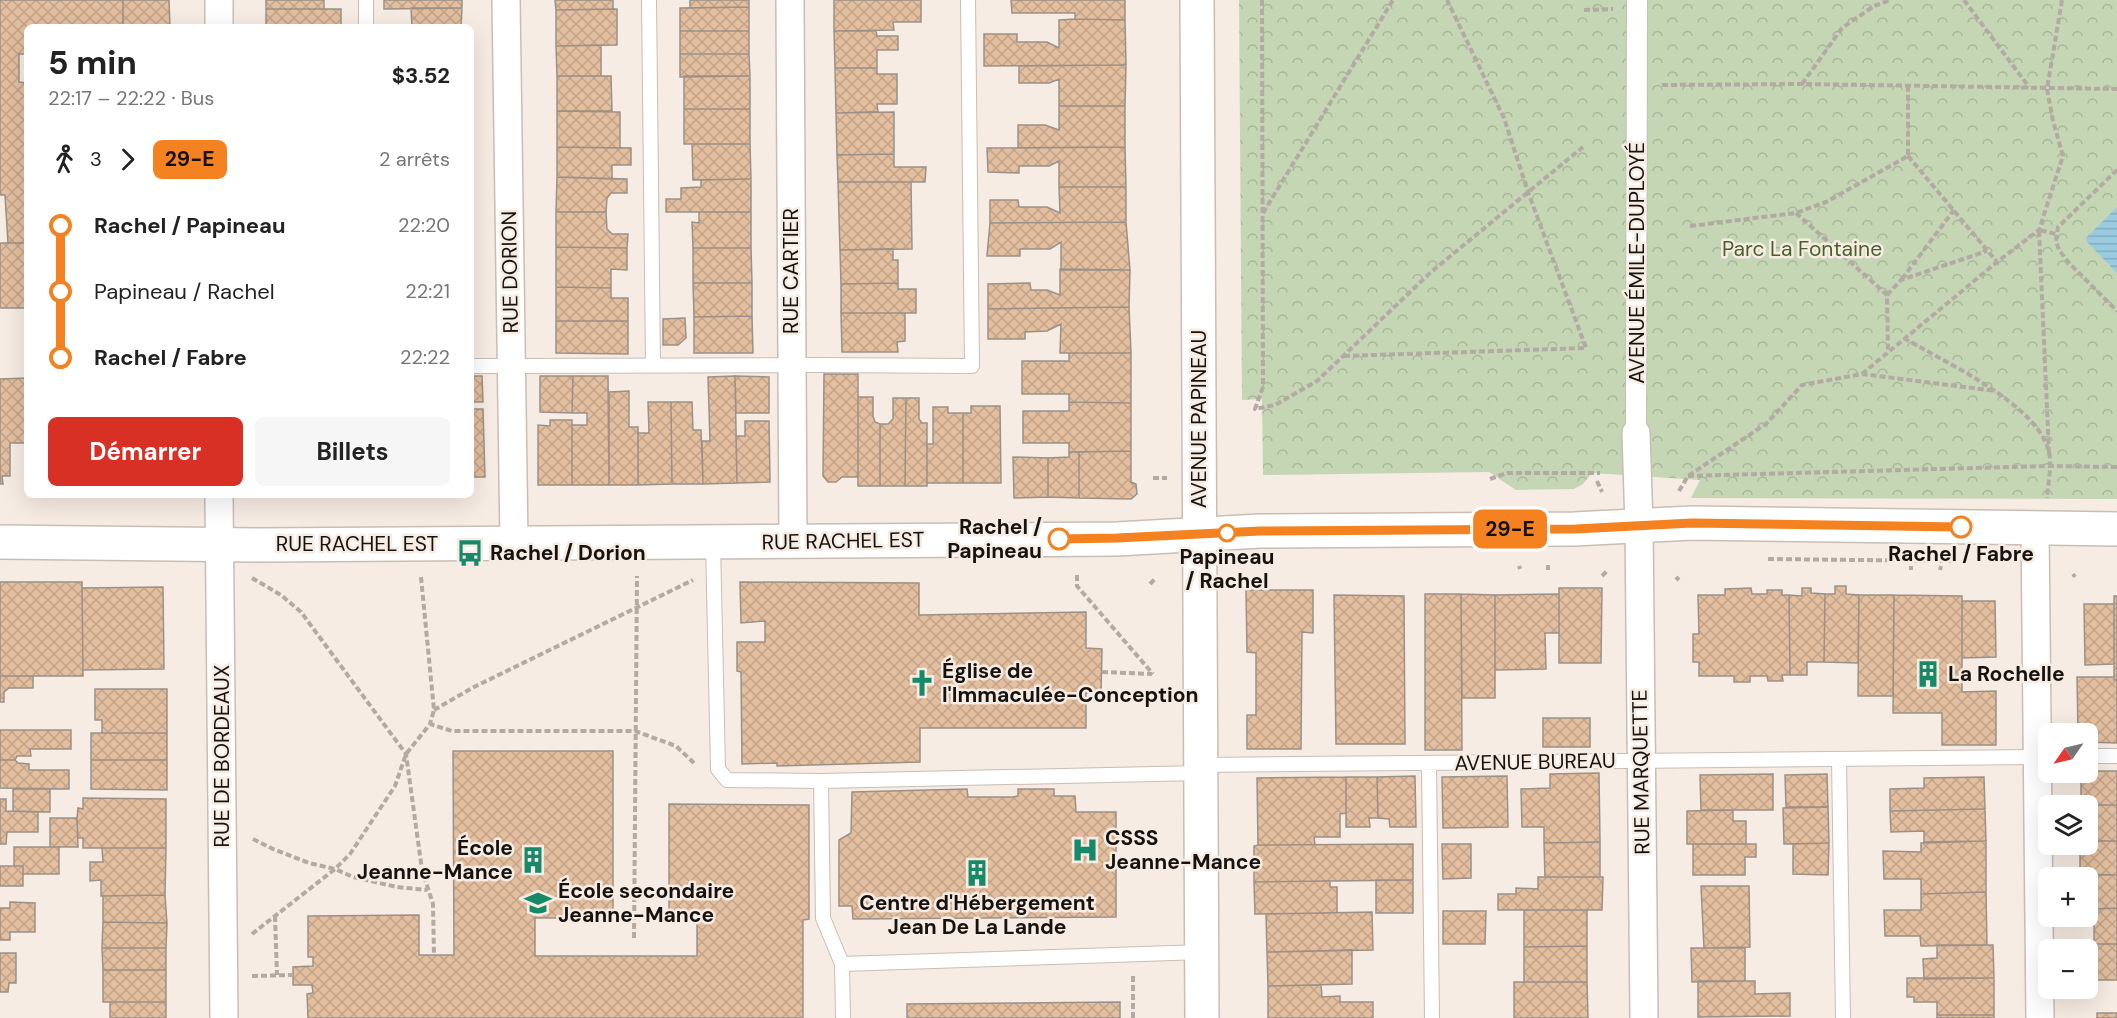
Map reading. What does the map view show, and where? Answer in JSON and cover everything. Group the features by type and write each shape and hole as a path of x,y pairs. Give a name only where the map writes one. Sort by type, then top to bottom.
{"main road":[{"name":"AVENUE PAPINEAU","path":"1197,0 1202,1018"},
{"name":"RUE RACHEL EST","path":"0,542 713,543 1117,538 1260,531 1575,529 1692,523 2041,514 2117,529"}],"street":[{"path":"219,0 219,24"},
{"name":"RUE DORION","path":"506,0 514,543"},
{"name":"RUE CARTIER","path":"790,0 793,542"},
{"name":"AVENUE ÉMILE-DUPLOYÉ","path":"1637,0 1636,433 1639,525"},
{"name":"RUE DE BORDEAUX","path":"219,498 224,1018"},
{"path":"2041,514 2043,723"},
{"name":"RUE MARQUETTE","path":"1639,525 1644,1018"},
{"path":"2040,1018 2043,783"}],"lane":[{"path":"366,0 366,24"},
{"path":"649,0 653,365"},
{"path":"474,366 972,366 968,0"},
{"name":"AVENUE BUREAU","path":"713,543 718,769 727,780 821,781 1429,763 2038,757"},
{"path":"2098,756 2117,756"},
{"path":"1839,759 1843,1018"},
{"path":"1429,763 1432,1018"},
{"path":"821,781 823,918 842,964 843,1018"},
{"path":"842,964 1202,952"}],"path":[{"path":"1262,0 1263,387 1255,409 1275,405 1305,390 1317,381 1431,272 1583,147"},
{"path":"1263,214 1393,0"},
{"path":"1343,356 1586,348 1496,98 1447,0"},
{"path":"1802,84 1842,28 1874,6 1890,0"},
{"path":"1964,0 2029,87"},
{"path":"2041,514 2049,453 2039,230 2063,156 2047,88 2062,0"},
{"path":"1584,10 1606,9"},
{"path":"1668,85 1802,84 2117,89"},
{"path":"1908,87 1908,156 1996,262"},
{"path":"1690,226 1796,213 1826,202 1908,156"},
{"path":"2117,170 2058,227 2056,234 2059,250 2117,311"},
{"path":"1888,351 1887,295 1954,210"},
{"path":"1796,213 1887,295"},
{"path":"1862,374 1996,262 2039,230 2056,234"},
{"path":"1901,280 1987,251"},
{"path":"1904,338 1996,392 2029,418 2043,438 2049,453"},
{"path":"1679,491 1688,476 1766,424 1802,385 1862,374 1996,392"},
{"path":"1688,476 2049,466 2117,467"},
{"path":"1490,479 1507,472 1600,473"},
{"path":"1596,481 1602,492"},
{"path":"1602,576 1607,571"},
{"path":"1077,575 1077,586 1153,674 1102,672"},
{"path":"634,938 637,576"},
{"path":"434,710 474,687 701,576"},
{"path":"251,934 335,869 350,854 395,786 406,754 430,724 434,710 421,577"},
{"path":"1236,577 1243,583"},
{"path":"1150,584 1155,579"},
{"path":"255,581 280,595 300,612 406,754 422,870 433,904 434,955"},
{"path":"430,724 452,731 635,731 676,746 696,765"},
{"path":"1116,837 1156,837"},
{"path":"253,839 309,863 335,869 353,877 386,885 428,890"},
{"path":"275,916 277,975"},
{"path":"252,976 293,975"},
{"path":"1133,1018 1132,976 1141,976"}],"green space":[{"name":"Parc La Fontaine","path":"1239,0 2117,0 2117,499 1691,498 1700,480 1592,473 1583,484 1574,489 1516,490 1489,472 1263,475 1262,399 1242,400"}],"water":[{"path":"2117,207 2117,273 2087,242 2086,238"}],"building":[{"path":"0,0 123,0 123,24 24,24 24,54 19,54 19,82 24,83 24,243 8,243 5,195 0,195"},
{"path":"123,0 169,0 170,24 123,24"},
{"path":"266,0 324,0 324,9 266,9"},
{"path":"384,0 462,0 462,8 384,9"},
{"path":"555,0 613,0 613,9 556,10"},
{"path":"690,0 749,0 749,7 690,8"},
{"path":"834,0 921,0 921,22 893,22 894,30 834,31"},
{"path":"1011,0 1125,0 1125,20 1075,19 1075,13 1012,13"},
{"path":"749,7 749,31 680,31 680,8"},
{"path":"411,8 462,8 461,24 412,24"},
{"path":"266,9 341,9 341,24 266,24"},
{"path":"617,9 617,45 556,46 556,10"},
{"path":"1059,20 1125,20 1126,65 984,66 984,34 1017,34 1017,42 1047,42 1059,48"},
{"path":"680,31 749,31 749,54 680,54"},
{"path":"834,31 876,31 877,36 898,36 898,50 877,50 877,68 835,68"},
{"path":"601,45 601,76 557,76 556,46"},
{"path":"680,54 749,54 750,76 680,77"},
{"path":"1126,65 1125,106 1059,106 1059,79 1049,83 1019,83 1019,66"},
{"path":"835,68 877,68 877,74 897,74 897,104 877,104 878,112 836,113"},
{"path":"557,76 611,76 612,111 557,111"},
{"path":"684,76 750,76 750,109 684,109"},
{"path":"1059,106 1125,106 1125,147 1018,148 1018,125 1045,125 1059,130"},
{"path":"684,109 750,109 750,144 684,144"},
{"path":"557,111 620,112 620,148 557,147"},
{"path":"894,112 894,154 837,155 836,113"},
{"path":"692,144 750,144 751,179 693,180"},
{"path":"557,147 631,148 631,165 612,165 612,179 557,177"},
{"path":"1125,147 1126,187 1059,187 1059,161 1049,166 1019,166 1019,173 988,172 987,148"},
{"path":"894,154 894,167 926,167 925,182 838,182 837,155"},
{"path":"557,177 627,179 627,193 611,193 607,198 606,212 556,212"},
{"path":"751,179 751,212 666,212 666,199 681,199 681,188 701,187 701,180"},
{"path":"838,182 911,182 912,249 840,250"},
{"path":"1059,187 1126,187 1126,222 990,223 990,200 1018,200 1019,207 1047,207 1060,213"},
{"path":"556,212 606,212 607,229 612,234 628,234 627,248 556,247"},
{"path":"699,212 751,212 751,248 693,248 692,222 699,223"},
{"path":"1126,222 1130,270 1061,270 1061,242 1050,249 1020,249 1020,256 987,256 990,223"},
{"path":"0,243 24,243 24,308 0,308"},
{"path":"556,247 627,248 627,270 611,269 611,288 556,287"},
{"path":"693,248 751,248 752,283 693,283"},
{"path":"893,249 893,260 898,260 898,283 841,284 840,250"},
{"path":"1060,269 1130,270 1129,307 988,309 988,284 1030,283 1031,290 1047,290 1060,295"},
{"path":"693,283 752,283 752,316 694,317"},
{"path":"898,283 898,289 916,289 916,313 841,313 841,284"},
{"path":"556,287 611,288 611,298 628,298 628,321 556,321"},
{"path":"1129,307 1131,353 1060,353 1061,324 1047,331 1025,332 1025,339 988,339 988,309"},
{"path":"841,313 905,313 905,341 897,342 898,352 842,352"},
{"path":"752,316 753,353 694,353 694,317"},
{"path":"685,318 686,338 678,345 663,345 663,319"},
{"path":"556,321 628,321 628,354 556,353"},
{"path":"1069,353 1131,353 1131,403 1069,402 1069,394 1022,394 1022,361 1069,361"},
{"path":"824,374 858,374 858,477 842,477 836,482 828,482 823,476"},
{"path":"474,376 482,376 483,402 474,402"},
{"path":"540,376 573,376 572,413 540,412"},
{"path":"573,376 608,376 609,485 572,485 572,425 587,425 587,413 572,413"},
{"path":"735,376 737,483 703,484 702,441 710,441 708,377"},
{"path":"735,376 769,377 769,413 736,413"},
{"path":"24,378 24,443 10,443 10,476 2,476 3,484 0,484 0,379"},
{"path":"629,391 629,427 638,427 638,485 609,485 609,392"},
{"path":"858,397 873,397 873,416 875,422 880,424 880,486 858,486"},
{"path":"893,398 906,398 905,486 880,486 880,424 888,424 893,419"},
{"path":"906,398 919,398 919,419 922,423 927,423 927,486 905,486"},
{"path":"648,402 671,402 672,484 638,485 638,433 649,433"},
{"path":"671,402 692,402 693,430 701,430 703,484 672,484"},
{"path":"1069,402 1131,403 1131,451 1069,452 1069,443 1023,443 1023,411 1069,411"},
{"path":"971,406 1000,406 1001,483 963,483 963,413 971,413"},
{"path":"933,407 948,407 948,413 963,413 963,483 927,483 927,444 933,444"},
{"path":"474,409 483,409 485,477 474,477"},
{"path":"550,420 572,420 572,485 538,485 538,425 550,426"},
{"path":"745,421 769,421 770,482 737,483 736,436 745,436"},
{"path":"1131,451 1131,482 1136,484 1137,494 1131,499 1079,498 1079,452"},
{"path":"1069,452 1079,452 1079,498 1048,497 1048,458 1069,457"},
{"path":"1013,457 1048,458 1048,497 1014,498"},
{"path":"0,582 82,582 83,676 0,676"},
{"name":"Église de l'Immaculée-Conception","path":"740,582 919,583 919,615 1086,612 1086,648 1102,649 1101,694 1086,693 1086,728 920,728 920,762 777,766 777,763 742,764 741,672 737,671 737,642 765,642 765,621 741,623"},
{"path":"1835,586 1846,586 1846,594 1859,595 1858,663 1824,662 1825,594 1835,594"},
{"path":"163,587 164,669 83,670 82,588"},
{"path":"1559,588 1602,588 1601,663 1559,663"},
{"path":"1751,588 1752,594 1767,594 1767,590 1782,590 1782,595 1789,595 1790,675 1782,675 1783,681 1768,681 1767,676 1750,676 1750,682 1734,682 1734,676 1699,676 1699,662 1693,662 1693,634 1699,634 1698,595 1725,595 1725,589"},
{"path":"1802,588 1811,588 1811,593 1825,594 1824,662 1807,662 1807,675 1790,675 1789,595 1802,596"},
{"path":"1246,590 1313,590 1313,633 1302,632 1301,749 1247,749 1247,715 1256,715 1256,653 1247,652"},
{"path":"1425,594 1461,594 1462,750 1425,750"},
{"path":"1461,594 1495,595 1495,698 1462,698"},
{"path":"1559,594 1559,633 1545,633 1546,669 1495,670 1495,595"},
{"path":"1334,595 1404,596 1405,744 1336,744"},
{"path":"1859,595 1894,595 1893,696 1858,696"},
{"name":"La Rochelle","path":"1894,595 1962,596 1962,692 1996,691 1996,745 1942,745 1942,713 1893,713"},
{"path":"2114,596 2117,596 2117,680 2114,680"},
{"path":"1962,601 1995,601 1996,657 1962,658"},
{"path":"2084,604 2114,604 2114,664 2085,665"},
{"path":"0,676 33,676 33,688 9,688 4,692 4,702 0,702"},
{"path":"2077,677 2114,677 2114,680 2117,680 2117,743 2098,742 2098,723 2078,723"},
{"path":"95,689 167,689 167,733 102,733 102,720 95,720"},
{"path":"1543,718 1590,718 1590,747 1543,747"},
{"path":"0,730 71,730 71,749 30,749 31,756 17,756 15,760 0,760"},
{"path":"91,733 167,733 167,760 91,760"},
{"name":"École Jeanne-Mance","path":"453,751 613,751 613,918 535,918 535,956 697,956 697,918 669,918 669,804 809,805 809,919 803,920 803,1018 308,1018 307,994 313,993 312,985 293,985 293,967 313,966 313,957 308,957 308,916 419,915 419,955 454,955"},
{"path":"0,760 15,760 18,763 29,764 29,770 69,770 69,789 0,788"},
{"path":"91,760 167,760 167,790 91,789"},
{"path":"2098,771 2117,771 2117,805 2098,805 2098,795 2081,795 2081,783 2098,783"},
{"path":"1599,773 1600,842 1544,843 1544,827 1522,827 1521,789 1550,788 1550,774"},
{"path":"1773,774 1773,810 1701,810 1700,775"},
{"path":"1827,774 1828,807 1786,807 1785,775"},
{"path":"1415,776 1416,827 1390,827 1389,819 1378,818 1377,777"},
{"path":"1507,776 1508,827 1443,828 1442,777"},
{"path":"1346,777 1346,813 1340,814 1340,837 1314,837 1315,845 1258,845 1257,778"},
{"path":"1346,777 1377,777 1378,818 1369,818 1370,827 1346,827"},
{"path":"1984,777 1985,809 1890,811 1890,789 1924,788 1924,778"},
{"path":"13,789 50,789 50,812 13,811"},
{"name":"Centre d'Hébergement Jean De La Lande","path":"967,789 968,797 1013,797 1018,796 1018,789 1054,789 1054,796 1075,796 1076,812 1116,812 1116,917 853,919 852,906 839,906 839,840 851,833 852,792"},
{"path":"83,798 166,799 166,848 83,848 83,838 78,838 77,818 78,808 83,809"},
{"path":"0,799 6,799 6,811 38,812 38,832 7,832 6,844 0,844"},
{"path":"2098,805 2117,805 2117,841 2098,841"},
{"path":"1828,807 1829,843 1784,844 1783,808"},
{"path":"1985,809 1986,841 1924,842 1924,831 1891,832 1890,811"},
{"path":"1733,810 1733,821 1746,821 1746,844 1687,844 1687,811"},
{"path":"50,818 77,818 78,847 50,847"},
{"path":"1986,841 1986,892 1921,894 1921,879 1884,879 1883,851 1921,852 1921,843"},
{"path":"2098,841 2117,841 2117,875 2098,874 2098,867 2080,867 2080,855 2098,855"},
{"path":"1600,842 1600,877 1545,877 1544,843"},
{"path":"1829,843 1828,875 1793,874 1793,844"},
{"path":"1413,844 1413,880 1254,882 1254,846 1258,845"},
{"path":"1442,844 1471,844 1471,878 1443,879"},
{"path":"1693,844 1756,844 1756,857 1745,857 1745,875 1693,875"},
{"path":"14,847 59,847 59,874 23,874 23,866 14,866"},
{"path":"102,848 166,848 165,895 101,896 101,880 90,881 90,862 103,862"},
{"path":"0,866 23,866 23,886 0,886"},
{"path":"2098,875 2117,875 2117,908 2098,909"},
{"path":"1538,877 1603,877 1602,910 1498,910 1498,894 1516,894 1516,888 1538,889"},
{"path":"1376,880 1413,880 1413,913 1376,913"},
{"path":"1330,881 1330,887 1337,887 1337,913 1255,914 1254,882"},
{"path":"1701,886 1749,886 1750,947 1704,948"},
{"path":"1986,892 1987,945 1921,946 1920,936 1885,936 1884,910 1921,910 1921,894"},
{"path":"165,895 167,923 103,922 103,896"},
{"path":"10,902 35,903 35,932 10,932 10,940 0,940 0,908 10,908"},
{"path":"2117,908 2117,944 2098,944 2098,939 2094,939 2094,927 2098,927 2098,909"},
{"path":"1524,910 1587,910 1587,946 1524,947"},
{"path":"1443,911 1486,911 1485,944 1443,944"},
{"path":"1372,912 1373,950 1267,952 1266,914"},
{"path":"103,922 167,923 166,948 102,948"},
{"path":"2098,944 2117,944 2117,980 2098,980"},
{"path":"1937,945 1993,945 1994,978 1924,979 1923,959 1937,958"},
{"path":"1587,946 1587,982 1524,982 1524,947"},
{"path":"102,948 166,948 166,970 103,970"},
{"path":"1691,948 1745,948 1745,981 1692,982"},
{"path":"1352,950 1352,984 1268,986 1267,952"},
{"path":"0,953 16,953 16,983 9,983 8,992 0,992"},
{"path":"103,970 166,970 166,1002 103,1002"},
{"path":"1907,978 1994,978 1994,1015 1937,1015 1937,1002 1914,1002 1914,997 1907,997"},
{"path":"1698,981 1755,981 1755,994 1790,993 1790,1016 1698,1017"},
{"path":"1514,982 1587,982 1588,1018 1514,1018"},
{"path":"1321,985 1322,997 1340,996 1340,1002 1373,1002 1373,1018 1268,1018 1268,986"},
{"path":"110,1002 166,1002 166,1018 110,1018"},
{"path":"1120,1002 1120,1018 907,1018 907,1004"},
{"path":"2097,1013 2117,1013 2117,1018 2097,1018"},
{"path":"1937,1015 1994,1015 1994,1018 1937,1018"}],"bus line":[{"name":"29-E","path":"1059,539 1260,531 1575,529 1692,523 1961,527"}],"place":[{"name":"Rachel / Fabre","path":"1961,527"},
{"name":"Papineau / Rachel","path":"1227,533"},
{"name":"Rachel / Papineau","path":"1059,539"},
{"name":"Rachel / Dorion","path":"470,553"},
{"name":"La Rochelle","path":"1928,674"},
{"name":"Église de l'Immaculée-Conception","path":"922,683"},
{"name":"CSSS Jeanne-Mance","path":"1085,850"},
{"name":"École Jeanne-Mance","path":"533,860"},
{"name":"Centre d'Hébergement Jean De La Lande","path":"977,873"},
{"name":"École secondaire Jeanne-Mance","path":"538,903"}]}
